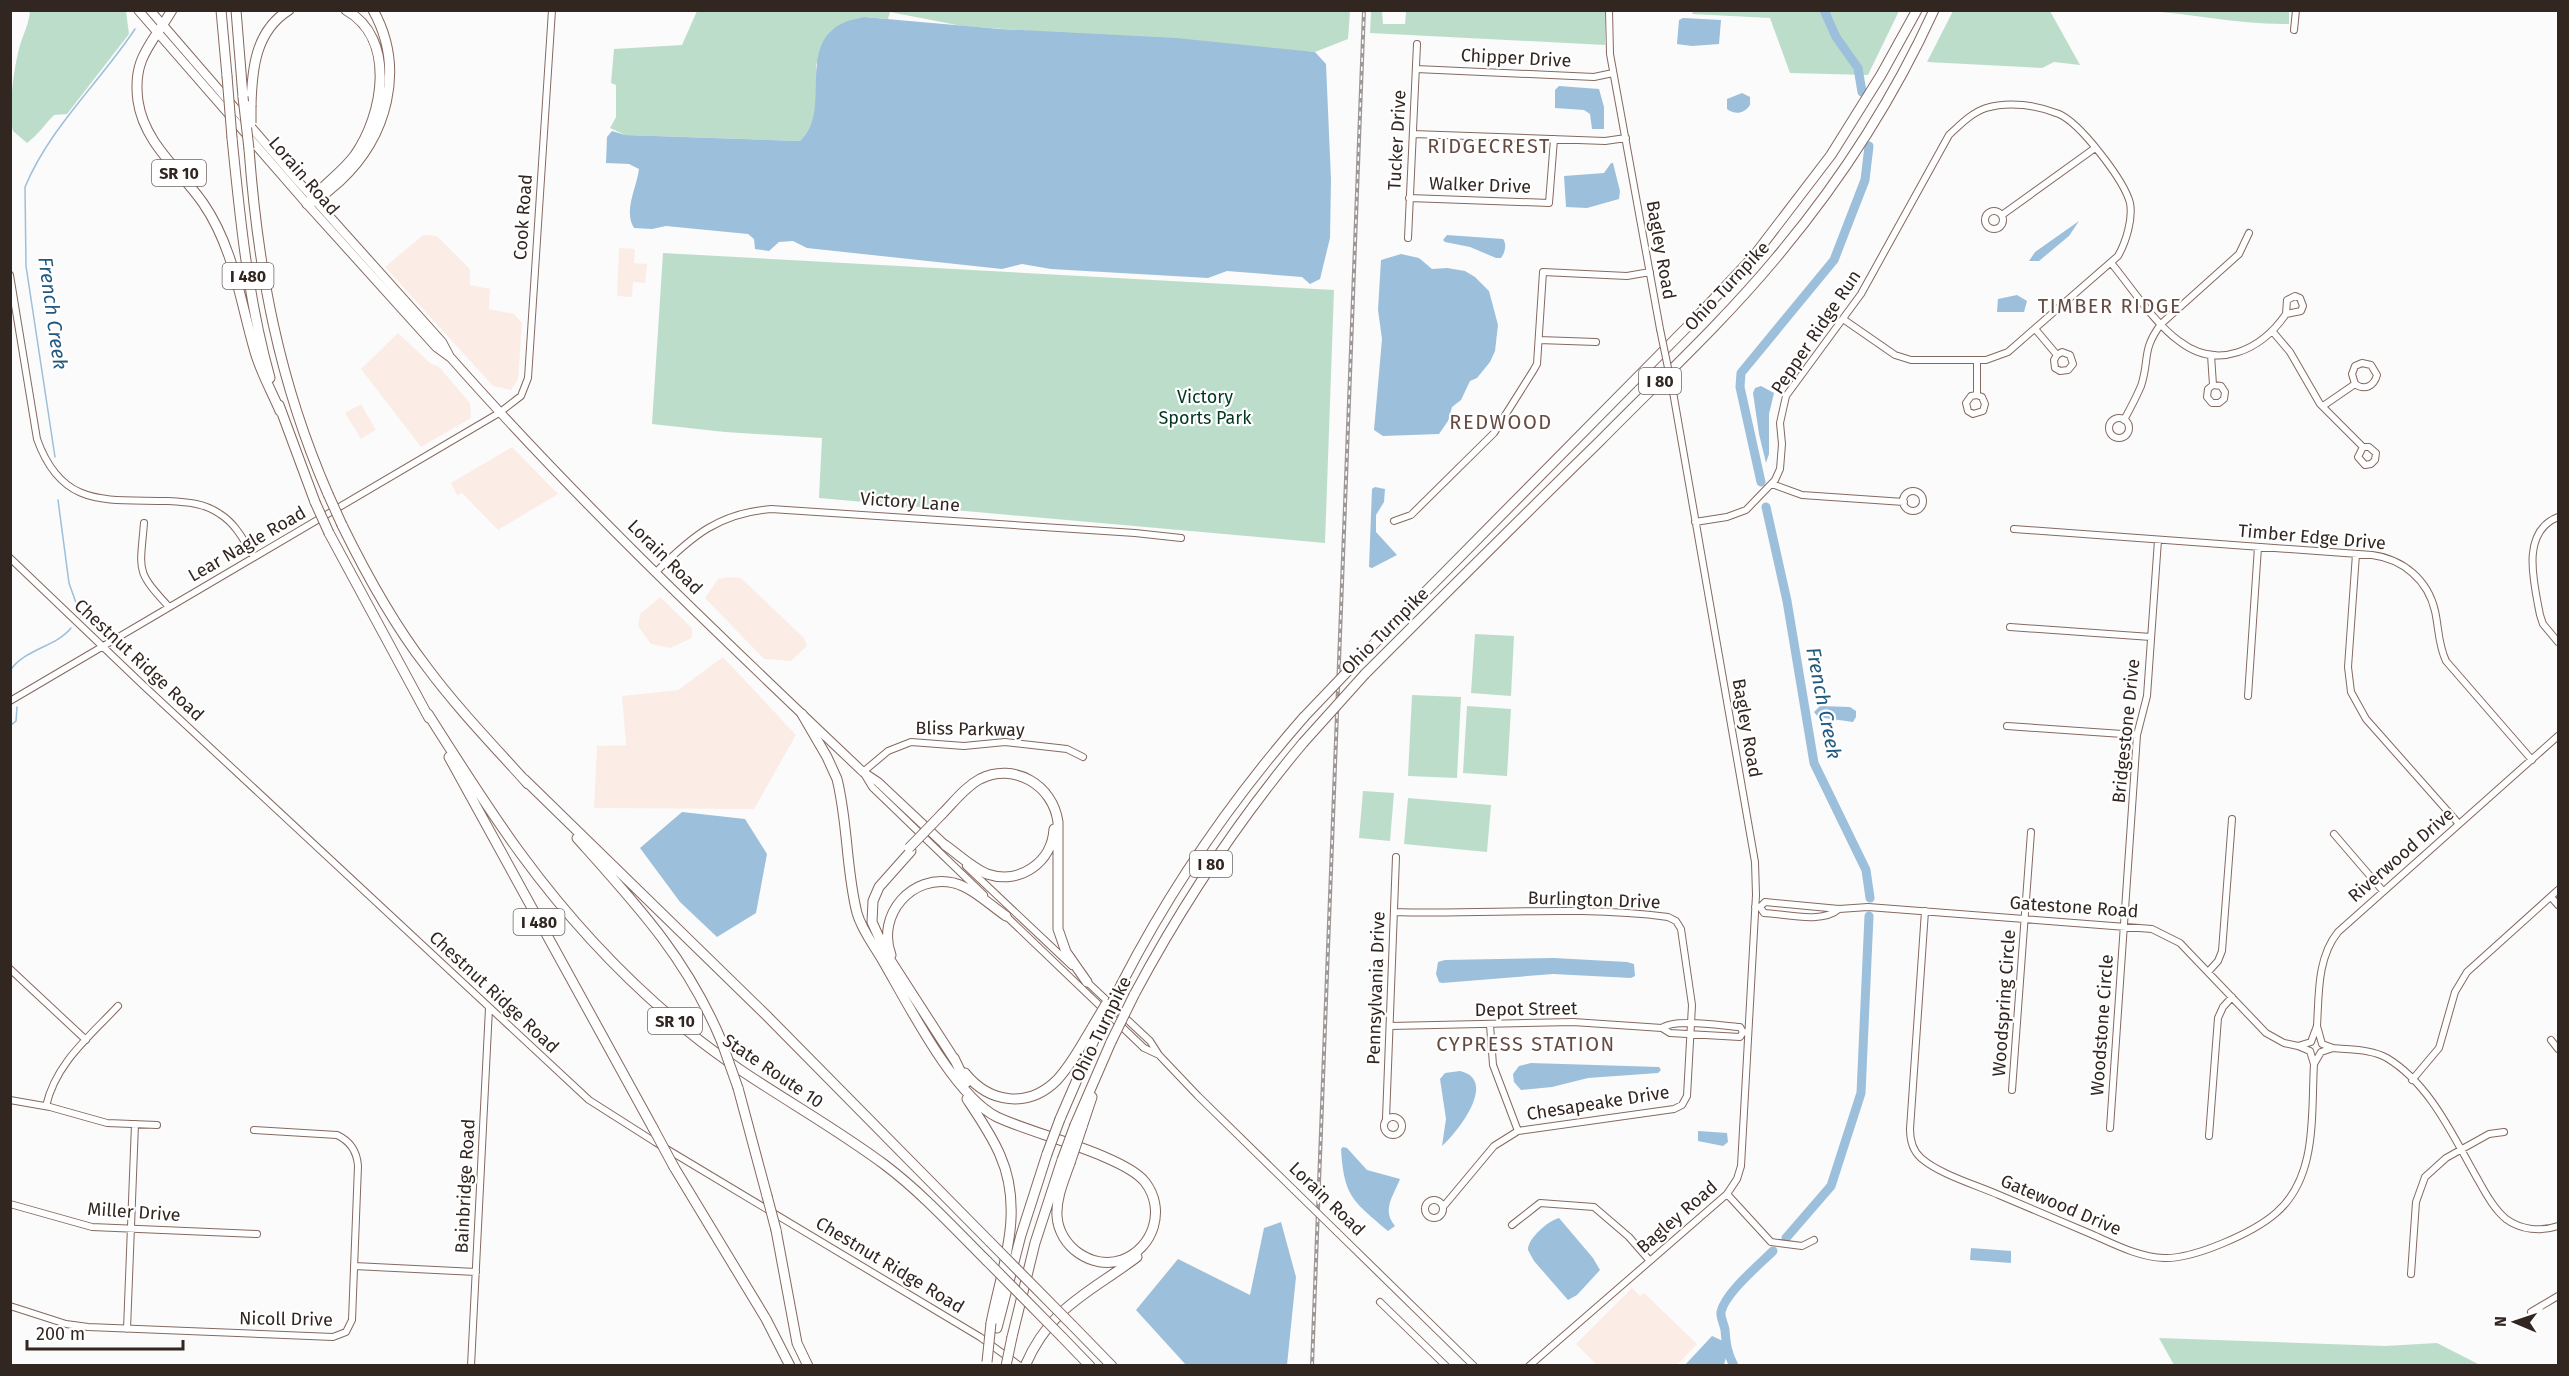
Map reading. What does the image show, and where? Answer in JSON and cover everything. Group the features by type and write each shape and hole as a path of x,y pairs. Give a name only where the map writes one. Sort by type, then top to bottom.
{"highway":[{"path":"160,29 172,10"},
{"name":"I 480","path":"221,10 232,138 249,281 264,356 280,411 315,502 329,533 674,1167 766,1319 790,1365"},
{"name":"I 480","path":"236,10 260,264 275,336 295,409 328,495 374,587 414,651 461,711 664,938 692,980 722,1040 738,1088 776,1230 797,1343 808,1365"},
{"path":"249,149 252,136 251,105 255,61 261,41 275,21 289,10"},
{"path":"312,201 358,150 371,122 378,96 380,69 375,43 365,26 346,10"},
{"path":"312,201 362,158 377,133 385,112 390,83 389,60 383,34 373,10"},
{"name":"Ohio Turnpike","path":"988,1364 994,1325 1047,1154 1096,1028 1174,893 1211,837 1256,775 1304,717 1753,257 1831,155 1881,75 1917,10"},
{"name":"Ohio Turnpike","path":"1066,1161 1095,1088 1097,1071 1134,996 1167,934 1213,862 1257,800 1303,743 1365,674 1676,364 1775,260 1815,210 1872,126 1914,54 1934,10"},
{"name":"SR 10","path":"160,29 148,44 139,70 137,88 141,114 153,140 197,195 221,235 232,262 259,364 280,411"},
{"name":"State Route 10","path":"428,714 525,860 573,920 626,976 690,1033 736,1068 891,1169 931,1205 1090,1365"},
{"path":"802,714 837,779 857,912 861,925 1000,1154 1011,1196 1010,1236 994,1325"},
{"path":"878,951 867,923 868,901 878,880 970,786 993,775 1007,774 1022,777 1046,792 1054,806 1058,822 1058,929 1066,952 1087,982"},
{"name":"State Route 10","path":"524,779 760,1010 1112,1365"},
{"path":"943,815 980,785 995,779 1010,779 1028,784 1042,795 1050,808 1054,826 1051,845 1045,855 1033,868 1014,876 985,873 945,845"},
{"path":"910,849 879,887 871,912 877,937 954,1058 973,1083 986,1093 1007,1099 1028,1097 1042,1091 1057,1080 1096,1028"},
{"path":"900,973 889,949 888,928 897,904 914,889 931,883 954,883 971,890 1006,916"},
{"path":"954,1058 968,1088 990,1108 1132,1165 1150,1181 1159,1201 1159,1222 1147,1248 1063,1309 1041,1335 1025,1365"},
{"path":"951,1071 977,1104 997,1117 1118,1164 1140,1176 1152,1193 1156,1213 1150,1236 1136,1252 1120,1260 1099,1262 1079,1254 1067,1242 1059,1227 1057,1209 1066,1161"},
{"path":"1006,1365 1035,1243 1066,1161"}],"main road":[{"name":"Lorain Road","path":"138,10 160,29 312,201 435,347 451,358 499,413 656,572 862,772 878,782 945,845"},
{"name":"Lorain Road","path":"150,10 160,29"}],"street":[{"name":"Cook Road","path":"499,413 521,396 528,378 552,10"},
{"name":"Bagley Road","path":"1529,1365 1727,1194 1737,1179 1741,1166 1745,1032 1758,907 1754,851 1673,393 1613,72 1609,44 1609,10"},
{"path":"2294,30 2296,10"},
{"name":"Tucker Drive","path":"1408,238 1418,44"},
{"name":"Chipper Drive","path":"1416,69 1594,77 1613,72"},
{"name":"Pepper Ridge Run","path":"1695,522 1727,517 1746,510 1772,484 1780,469 1782,444 1780,423 1786,396 1861,294 1949,135 1971,115 1987,108 2028,104 2061,114 2095,148"},
{"path":"1413,134 1605,141 1626,138"},
{"name":"Walker Drive","path":"1409,198 1550,202 1554,139"},
{"path":"1843,319 1895,355 1905,358 1986,360 2008,352 2112,264 2125,243 2130,204 2120,177 2095,148 2001,215"},
{"path":"2124,420 2141,384 2149,342 2161,324 2239,254 2249,233"},
{"path":"2112,264 2161,324 2180,342 2197,351 2211,355 2232,354 2249,348 2273,332 2286,314"},
{"path":"1394,521 1411,515 1494,433 1537,364 1543,272 1627,276 1650,272"},
{"path":"10,275 37,439 45,463 61,482 82,495 101,499 183,501 206,506 221,514 235,526 254,556"},
{"path":"2036,330 2057,355"},
{"path":"2273,332 2290,351 2323,406 2363,447"},
{"path":"1539,340 1596,342"},
{"path":"2211,355 2213,385"},
{"path":"1977,360 1977,395"},
{"path":"2362,363 2371,365 2377,375 2375,382 2363,388 2355,384 2352,374 2355,366 2362,363"},
{"path":"2323,406 2355,384"},
{"name":"Lear Nagle Road","path":"10,701 499,413"},
{"path":"1772,484 1802,495 1904,502"},
{"name":"Victory Lane","path":"656,572 686,543 707,527 735,515 764,509 1181,538"},
{"path":"2559,517 2541,529 2534,540 2532,553 2541,619 2559,642"},
{"path":"144,523 141,572 146,582 169,607"},
{"name":"Timber Edge Drive","path":"2014,529 2388,558 2418,578 2433,603 2438,642 2446,661 2532,760"},
{"name":"Bridgestone Drive","path":"2124,925 2137,735 2146,696 2158,540"},
{"path":"2248,696 2258,547"},
{"path":"2356,554 2348,667 2351,692 2366,719 2458,824"},
{"name":"Chestnut Ridge Road","path":"10,558 101,646 572,1085 608,1113 980,1337 1020,1365"},
{"path":"2010,627 2151,637"},
{"path":"2007,726 2137,735"},
{"name":"Riverwood Drive","path":"2311,1042 2317,1026 2322,966 2328,946 2341,928 2559,736"},
{"name":"Bliss Parkway","path":"862,772 888,751 911,742 964,746 1005,742 1062,748 1083,757"},
{"name":"Lorain Road","path":"862,772 872,788 1144,1048 1158,1055"},
{"path":"2208,972 2218,961 2222,951 2232,819"},
{"name":"Woodspring Circle","path":"2012,1090 2031,832"},
{"path":"2334,834 2383,891"},
{"name":"Lorain Road","path":"945,845 1150,1041 1158,1055 1474,1365"},
{"name":"Pennsylvania Drive","path":"1386,1119 1396,857"},
{"path":"2412,1080 2439,1048 2455,992 2467,972 2559,890"},
{"path":"2552,897 2559,905"},
{"name":"Gatestone Road","path":"1839,909 1830,915 1818,916 1764,913 1758,907 1765,902 1839,909 1868,907 2124,925 2152,929 2180,943 2270,1036 2310,1051"},
{"name":"Burlington Drive","path":"1394,912 1464,914 1583,911 1671,918 1677,921 1681,929 1692,1000 1690,1034"},
{"name":"Gatewood Drive","path":"1925,911 1910,1129 1911,1142 1916,1154 1931,1165 2127,1249 2159,1258 2195,1254 2263,1222 2284,1206 2301,1180 2308,1158 2314,1064 2310,1051"},
{"name":"Woodstone Circle","path":"2110,1128 2124,925"},
{"path":"1066,973 1072,966"},
{"path":"10,969 86,1040"},
{"path":"2209,1136 2218,1018 2232,998"},
{"path":"46,1106 50,1088 58,1071 118,1005"},
{"name":"Bainbridge Road","path":"471,1365 489,1008"},
{"name":"Depot Street","path":"1390,1026 1573,1022 1662,1028 1671,1024 1691,1024 1740,1028 1745,1032 1740,1037 1670,1033 1662,1028"},
{"path":"1490,1024 1492,1059 1518,1131"},
{"name":"Riverwood Drive","path":"2317,1026 2322,1044"},
{"name":"Chesapeake Drive","path":"1443,1207 1494,1146 1518,1131 1679,1107 1687,1096 1690,1034"},
{"path":"2298,1046 2316,1040 2333,1048 2364,1051 2393,1062 2433,1103 2491,1202 2504,1217 2517,1225 2531,1229 2544,1230 2559,1226"},
{"path":"2551,1040 2559,1049"},
{"path":"2311,1042 2310,1051 2315,1054 2333,1048"},
{"path":"2321,1052 2322,1044"},
{"name":"Gatewood Drive","path":"2314,1064 2321,1052"},
{"path":"10,1100 46,1106 97,1121 157,1125"},
{"path":"127,1329 135,1124"},
{"name":"Nicoll Drive","path":"10,1306 77,1326 338,1337 346,1332 351,1326 354,1266 358,1160 353,1148 346,1140 329,1134 254,1130"},
{"path":"2411,1274 2416,1202 2421,1184 2433,1167 2492,1132 2504,1132"},
{"path":"1727,1194 1771,1242 1802,1246 1814,1240"},
{"path":"1512,1225 1540,1203 1592,1206 1629,1237 1650,1261"},
{"name":"Miller Drive","path":"10,1204 86,1226 257,1234"},
{"path":"354,1266 476,1272"},
{"path":"2531,1312 2559,1296"},
{"path":"1380,1302 1446,1365"}],"shaded area":[{"path":"423,235 437,236 470,269 470,285 490,289 489,309 514,314 522,323 518,379 511,390 493,386 385,267"},
{"path":"619,248 635,249 634,263 647,264 645,283 633,282 632,297 617,296"},
{"path":"398,333 430,363 439,367 470,403 471,418 421,447 361,369"},
{"path":"361,404 376,430 361,439 345,413"},
{"path":"512,447 558,494 498,530 462,493 457,495 451,483"},
{"path":"741,578 804,638 807,646 791,661 764,659 705,598 718,579"},
{"path":"660,597 692,628 692,638 670,648 651,644 638,626 640,614"},
{"path":"723,657 796,735 754,809 594,808 597,746 626,745 622,696 678,690"},
{"path":"1632,1288 1640,1296 1644,1293 1697,1344 1677,1365 1597,1365 1576,1344"}],"green space":[{"path":"1694,10 1899,11 1868,75 1790,73 1770,18 1692,14"},
{"path":"2289,10 2289,24 2252,23 2143,11"},
{"path":"30,11 126,11 129,34 67,114 54,115 27,143 13,131 11,112 16,62"},
{"path":"697,11 1350,11 1348,39 1315,52 962,26 890,12 888,19 864,17 816,64 816,106 811,125 800,141 625,135 610,128 616,117 616,85 611,83 614,49 682,45"},
{"path":"1371,11 1382,11 1383,24 1405,24 1406,12 1390,11 1605,11 1605,45 1370,33"},
{"path":"1953,11 2050,11 2080,65 2054,62 2042,68 1927,62"},
{"name":"Victory Sports Park","path":"663,253 1334,290 1325,543 819,498 822,438 725,432 652,424"},
{"path":"1475,634 1514,636 1511,696 1471,693"},
{"path":"1412,695 1461,697 1457,778 1408,776"},
{"path":"1467,706 1511,709 1507,776 1463,773"},
{"path":"1363,791 1394,793 1390,841 1359,838"},
{"path":"1408,798 1491,805 1487,852 1404,844"},
{"path":"2159,1338 2385,1346 2437,1343 2480,1365 2174,1365"}],"water":[{"path":"864,17 1000,29 1176,38 1315,52 1326,64 1331,180 1330,238 1320,279 1310,284 1302,277 1227,271 1208,278 1051,269 1022,264 1002,269 807,248 793,241 779,242 769,251 755,249 754,239 748,234 666,226 652,229 634,228 630,207 639,169 629,164 606,163 607,137 612,131 625,135 800,141 809,128 814,113 820,48 828,35 841,24"},
{"path":"1683,18 1721,20 1719,44 1692,46 1677,44 1679,20"},
{"path":"1559,86 1599,89 1604,107 1604,129 1592,129 1590,114 1584,110 1555,108 1555,90"},
{"path":"1742,93 1750,97 1748,108 1739,113 1727,109 1727,99"},
{"path":"1613,163 1620,191 1619,199 1587,208 1566,207 1564,176 1604,173"},
{"path":"2079,221 2069,236 2039,261 2029,261 2035,252"},
{"path":"1447,235 1503,239 1504,251 1501,258 1496,258 1470,247 1445,242 1443,240"},
{"path":"1401,254 1419,258 1432,269 1447,268 1465,271 1475,277 1489,291 1498,325 1495,351 1490,362 1477,378 1470,381 1461,400 1452,407 1448,421 1439,434 1383,436 1374,430 1382,339 1378,310 1381,260"},
{"path":"2017,295 2027,301 2024,312 1997,312 1998,299"},
{"path":"1761,386 1774,393 1769,414 1769,454 1766,463 1753,393 1755,388"},
{"path":"1375,487 1385,489 1384,502 1376,515 1376,532 1397,555 1372,568 1369,567 1372,489"},
{"path":"1820,706 1850,707 1856,711 1856,717 1853,722 1818,717 1814,712"},
{"path":"682,812 745,819 767,854 756,913 717,937 680,902 640,848"},
{"path":"1554,958 1627,962 1634,964 1635,976 1631,978 1553,974 1442,983 1439,982 1436,974 1438,962 1445,960"},
{"path":"1531,1063 1659,1067 1661,1070 1658,1073 1588,1078 1552,1087 1521,1090 1514,1082 1513,1074 1519,1066"},
{"path":"1460,1071 1471,1076 1476,1085 1475,1095 1465,1119 1442,1146 1446,1119 1440,1079 1445,1073"},
{"path":"1698,1131 1727,1133 1728,1142 1723,1146 1698,1141"},
{"path":"1347,1148 1367,1170 1400,1179 1389,1208 1391,1220 1395,1226 1388,1231 1352,1197 1342,1165 1341,1149"},
{"path":"1559,1218 1593,1258 1600,1270 1577,1295 1568,1300 1534,1261 1528,1250 1531,1240 1539,1231"},
{"path":"1281,1222 1296,1277 1287,1365 1186,1365 1136,1310 1178,1259 1250,1295 1264,1228"},
{"path":"1971,1248 2011,1251 2011,1263 1970,1260"},
{"path":"1712,1336 1723,1341 1726,1357 1724,1365 1685,1365"}],"waterway":[{"name":"French Creek","path":"1824,10 1836,37 1858,68 1862,92"},
{"name":"French Creek","path":"55,457 26,266 25,187 48,144 135,29"},
{"name":"French Creek","path":"1761,482 1740,387 1741,373 1834,260 1865,180 1869,146"},
{"name":"French Creek","path":"58,500 69,583 81,617"},
{"name":"French Creek","path":"1766,507 1787,601 1814,763 1866,870 1870,898"},
{"name":"French Creek","path":"10,671 23,658 57,640 71,628"},
{"name":"French Creek","path":"10,726 16,721 17,707"},
{"name":"French Creek","path":"1786,1238 1831,1186 1861,1093 1869,916"},
{"name":"French Creek","path":"1734,1366 1727,1348 1721,1312 1729,1296 1773,1251"}],"railway":[{"path":"1312,1366 1364,10"}],"district":[{"name":"RIDGECREST","path":"1489,146"},
{"name":"TIMBER RIDGE","path":"2110,306"},
{"name":"REDWOOD","path":"1501,422"},
{"name":"CYPRESS STATION","path":"1526,1044"}]}
